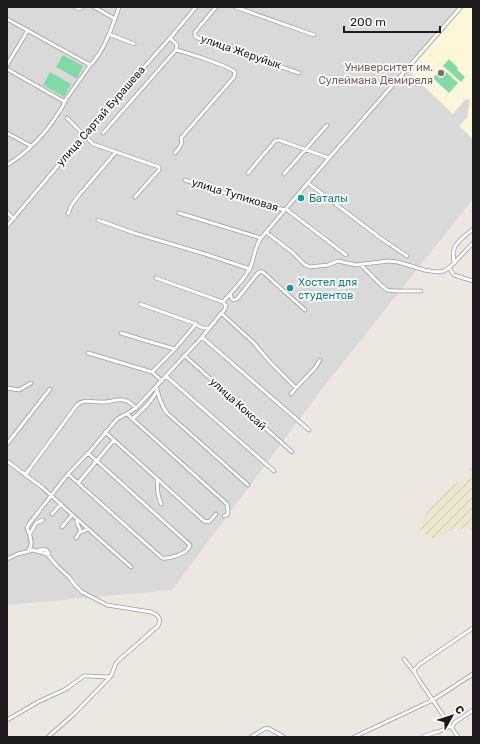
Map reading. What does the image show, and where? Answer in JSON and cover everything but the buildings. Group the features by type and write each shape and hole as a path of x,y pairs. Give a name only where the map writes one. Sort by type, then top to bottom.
{"street":[{"path":"75,7 80,10 82,7"},
{"path":"94,7 115,18"},
{"path":"7,165 22,155 41,136 59,112 99,54 109,34 119,7"},
{"name":"улица Сартай Бурашева","path":"7,226 83,136 196,7"},
{"name":"улица Жеруйык","path":"216,7 195,32 196,37 298,73"},
{"path":"235,7 314,35"},
{"path":"223,302 250,269 256,247 261,238 461,7"},
{"path":"7,18 90,65"},
{"path":"7,65 28,30"},
{"path":"109,34 134,44"},
{"path":"103,133 176,50 177,46 170,38"},
{"path":"175,153 181,145 181,138 235,75 235,72 232,69 176,50"},
{"path":"7,69 65,102"},
{"path":"67,118 83,136 93,144 159,167 159,170 135,197"},
{"path":"284,174 327,125"},
{"path":"7,133 31,146"},
{"path":"248,173 275,141 279,140 329,158"},
{"path":"68,214 71,206 79,195 116,152"},
{"name":"улица Тупиковая","path":"185,180 221,192 285,209"},
{"path":"308,183 379,237 407,256"},
{"path":"285,209 346,255"},
{"path":"7,212 14,218"},
{"path":"179,213 261,238"},
{"path":"98,220 134,234 198,252 250,269"},
{"path":"454,263 453,253 455,246 473,229"},
{"path":"266,232 310,268 328,265 338,261 356,265 390,261 437,272 449,268 473,243"},
{"path":"360,264 387,290 422,291"},
{"path":"449,268 454,275 473,281"},
{"path":"230,294 232,299 237,299 261,271 264,272 305,310"},
{"path":"28,551 31,547 31,540 30,534 25,528 51,495 117,419 136,408 157,387 226,306 223,302 156,278"},
{"path":"140,304 196,324 202,328 208,328"},
{"path":"221,313 253,342 270,362 296,388"},
{"path":"152,372 175,349 196,324"},
{"path":"122,333 175,349"},
{"path":"202,336 309,430"},
{"path":"88,353 152,372 162,381"},
{"name":"улица Коксай","path":"184,356 292,452"},
{"path":"291,394 315,368 320,360"},
{"path":"166,376 274,471"},
{"path":"7,388 19,390 31,383"},
{"path":"132,419 156,394 157,387"},
{"path":"157,387 160,401 167,413 248,484"},
{"path":"7,444 50,389"},
{"path":"25,475 78,404 89,401 105,402 122,399 136,408"},
{"path":"127,414 227,504 228,512 224,516"},
{"path":"105,432 204,521 209,522 216,514"},
{"path":"78,483 114,440"},
{"path":"68,474 162,558 169,558 186,551 190,545 88,453"},
{"path":"7,461 43,488 131,567"},
{"path":"157,479 158,492 162,504"},
{"path":"158,492 165,485"},
{"path":"52,514 61,504"},
{"path":"62,527 72,515"},
{"path":"77,519 76,523 80,532"},
{"path":"30,534 36,523 43,520"},
{"path":"76,538 80,532 88,530"},
{"path":"7,559 33,550 47,554 82,592 110,606 151,612 159,617 160,623 158,626 116,663 111,676 74,714 48,737"},
{"path":"415,673 415,668 420,664 473,628"},
{"path":"404,659 458,737"},
{"path":"354,737 433,700 473,674"},
{"path":"7,720 38,702 66,689 84,676 106,678 111,676"},
{"path":"422,737 452,727 454,723 473,710"},
{"path":"251,737 268,728 284,737"}],"shaded area":[{"path":"7,7 473,7 473,199 322,389 172,590 7,605"},
{"name":"Университет им. Сулеймана Демиреля","path":"464,7 473,7 473,139 459,126 467,118 470,100 466,99 453,114 408,71 414,68 414,65"},
{"path":"473,466 473,528 447,531 434,538 417,529 416,525 449,489 456,483 463,482 467,479 469,476 469,471"}],"green space":[{"path":"63,55 83,66 77,79 56,67"},
{"path":"449,59 458,68 457,70 465,77 461,82 443,66"},
{"path":"442,68 458,83 449,93 433,78"},
{"path":"50,72 71,84 64,97 43,85"}],"place":[{"name":"Университет им. Сулеймана Демиреля","path":"441,73"},
{"name":"Баталы","path":"301,198"},
{"name":"Хостел для студентов","path":"290,288"}]}
